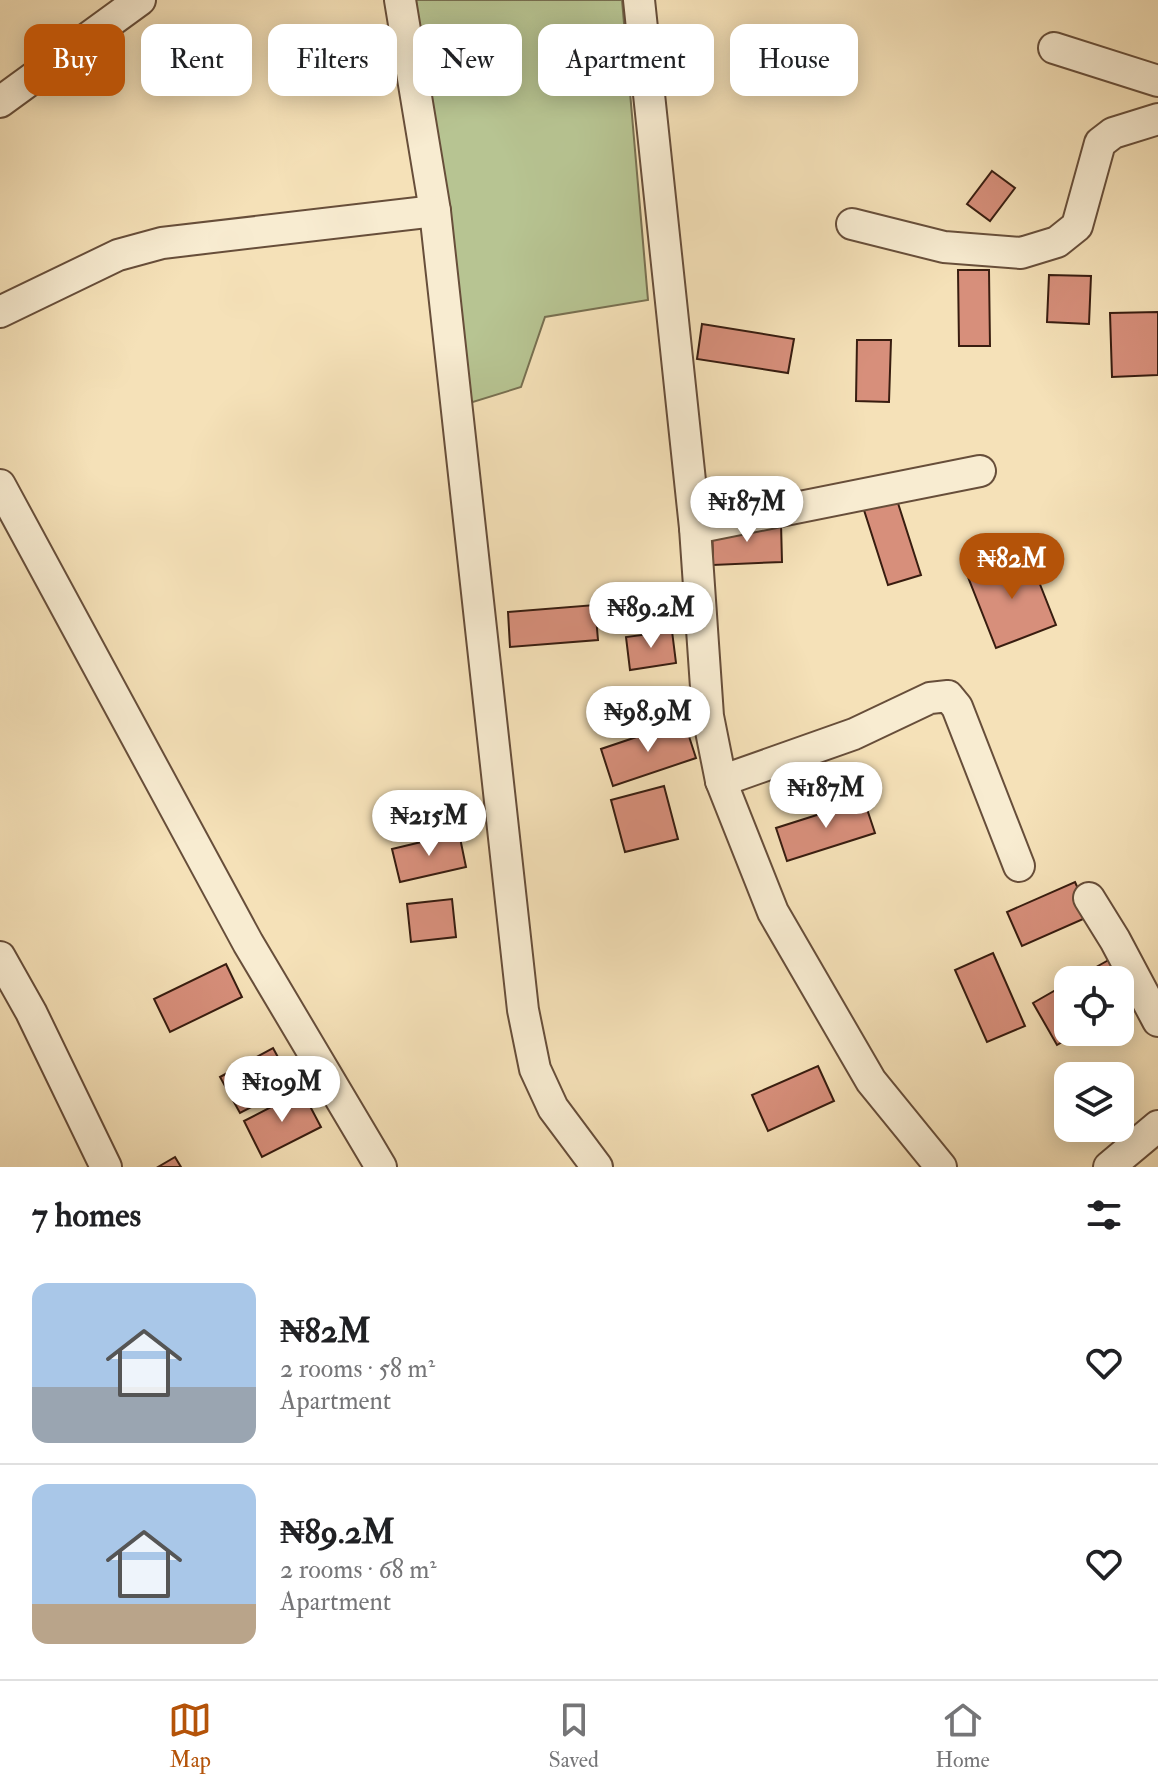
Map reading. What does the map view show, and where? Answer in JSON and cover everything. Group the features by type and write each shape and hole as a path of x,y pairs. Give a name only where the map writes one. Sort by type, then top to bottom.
{"street":[{"path":"0,102 140,0"},
{"path":"400,0 435,211 523,1010 535,1069 553,1108 597,1167"},
{"path":"639,0 695,528 708,716 721,781 773,912 871,1081 941,1167"},
{"path":"1054,48 1158,81"},
{"path":"852,224 944,247 1021,253 1057,242 1077,226 1100,143 1113,133 1158,119"},
{"path":"0,312 118,255 162,243 435,211"},
{"path":"695,528 980,471"},
{"path":"0,485 248,943 381,1167"},
{"path":"721,781 854,734 930,698 948,696 957,707 1019,866"},
{"path":"1089,898 1158,1021"},
{"path":"0,957 31,1012 104,1167"},
{"path":"1109,1167 1158,1126"}],"green space":[{"path":"416,0 622,0 624,24 538,24 538,96 630,96 648,300 545,317 521,387 460,406 426,96 522,96 522,24 419,24"}],"building":[{"path":"992,171 1015,188 990,221 967,204"},
{"path":"958,270 989,270 990,346 959,346"},
{"path":"1049,275 1091,276 1089,324 1047,322"},
{"path":"1158,312 1158,375 1112,377 1110,313"},
{"path":"702,324 794,339 788,373 697,359"},
{"path":"857,340 891,340 889,402 856,401"},
{"path":"896,497 921,575 888,585 863,507"},
{"path":"781,523 782,562 713,565 712,526"},
{"path":"1028,554 1056,625 996,648 968,577"},
{"path":"595,605 598,640 510,647 508,612"},
{"path":"672,631 676,663 630,670 626,637"},
{"path":"684,721 696,758 613,786 601,749"},
{"path":"664,786 678,839 625,852 611,800"},
{"path":"864,800 875,833 787,861 776,828"},
{"path":"459,833 466,867 400,882 392,849"},
{"path":"1075,882 1090,916 1022,946 1007,912"},
{"path":"452,899 456,937 411,942 407,904"},
{"path":"993,953 1025,1026 987,1042 955,970"},
{"path":"1114,957 1119,966 1098,966"},
{"path":"226,964 242,997 170,1032 154,999"},
{"path":"1054,991 1054,1040 1033,1003"},
{"path":"273,1048 293,1085 240,1113 220,1077"},
{"path":"818,1066 834,1101 768,1131 752,1095"},
{"path":"302,1091 321,1127 262,1157 244,1121"},
{"path":"175,1157 181,1167 158,1167"}]}
